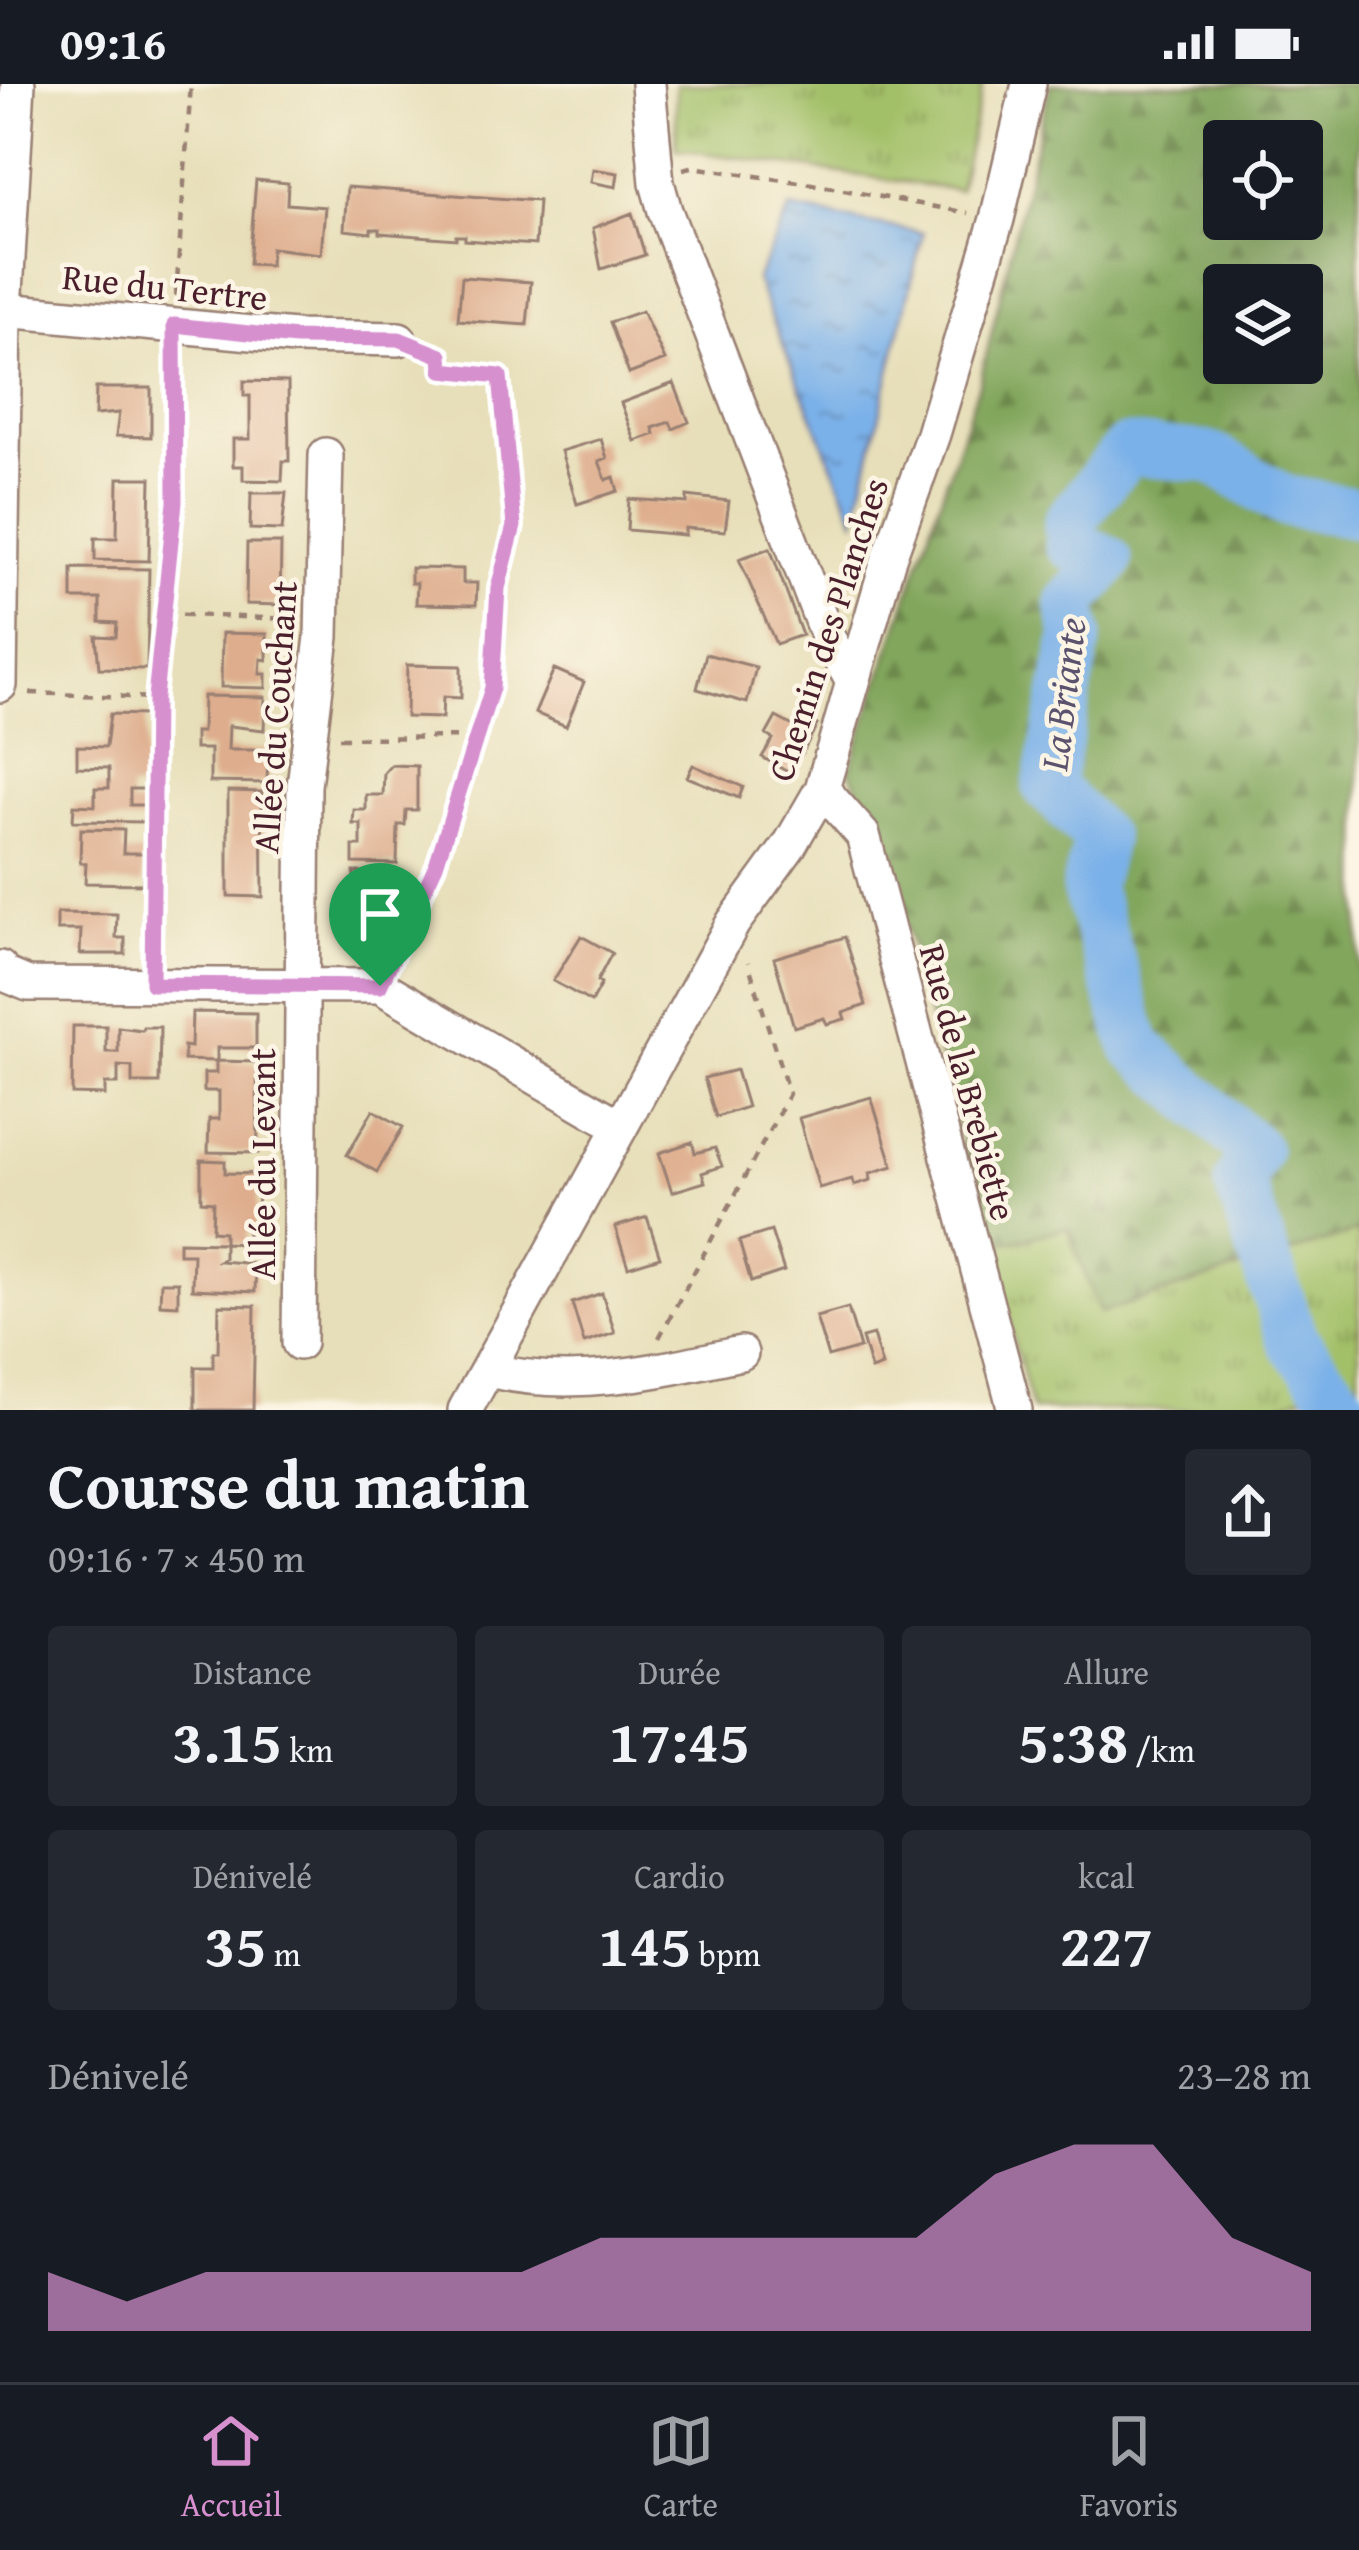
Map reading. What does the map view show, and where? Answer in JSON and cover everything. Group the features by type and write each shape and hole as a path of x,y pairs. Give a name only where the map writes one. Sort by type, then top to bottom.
{"street":[{"path":"11,689 5,310 18,84"},
{"path":"648,84 657,183 665,212 828,638 852,680"},
{"name":"Chemin des Planches","path":"465,1410 734,922 789,846 822,789 888,561 933,434 997,219 1029,84"},
{"name":"Rue du Tertre","path":"5,310 296,338 399,339"},
{"name":"Allée du Couchant","path":"301,985 304,786 322,620 326,455"},
{"name":"Rue de la Brebiette","path":"822,789 863,835 1015,1410"},
{"path":"0,968 28,984 380,986 621,1127"},
{"name":"Allée du Levant","path":"298,1343 301,985"},
{"path":"489,1370 519,1378 639,1374 741,1353"}],"path":[{"path":"152,984 155,698 175,502 174,325 191,84"},
{"path":"688,186 680,170 692,167 997,219"},
{"path":"380,986 436,865 492,688 498,588 514,526 500,376 442,370 441,356 399,339"},
{"path":"164,614 322,620"},
{"path":"11,689 155,698"},
{"path":"310,732 345,739 476,736"},
{"path":"639,1374 789,1094 734,922"}],"green space":[{"path":"676,84 983,84 959,190 676,149"},
{"path":"1050,84 1359,84 1359,1231 1100,1313 1067,1228 989,1247 882,833 849,771 980,381"},
{"path":"1067,1227 1100,1312 1359,1231 1359,1410 1323,1410 1314,1392 1266,1410 1032,1410 989,1247"}],"water":[{"path":"790,208 923,233 855,519 756,280"}],"building":[{"path":"593,169 618,173 616,187 591,182"},
{"path":"256,180 288,183 287,204 325,207 321,254 271,248 270,265 249,264"},
{"path":"347,187 538,201 535,245 380,233 380,229 371,229 371,233 344,230"},
{"path":"632,213 645,255 601,269 593,228"},
{"path":"462,277 531,282 527,325 458,320"},
{"path":"642,311 665,360 629,374 610,322"},
{"path":"244,381 288,382 289,461 283,461 282,481 243,480 243,466 233,466 233,439 250,439 250,396 244,396"},
{"path":"674,383 689,422 673,429 670,422 635,441 621,403"},
{"path":"96,388 151,388 151,437 116,436 119,413 95,415"},
{"path":"601,439 607,458 599,461 606,480 614,477 618,491 577,504 561,451"},
{"path":"118,478 151,478 149,561 95,560 95,538 117,538"},
{"path":"251,493 286,493 282,530 250,529"},
{"path":"687,496 729,501 725,531 685,528 685,535 627,530 629,499 687,503"},
{"path":"247,543 281,543 280,605 246,604"},
{"path":"770,548 802,635 776,644 739,559"},
{"path":"72,568 149,569 147,669 99,668 96,636 116,637 117,623 100,622 100,599 72,599"},
{"path":"411,568 463,569 463,583 477,583 476,605 416,604 417,583 411,583"},
{"path":"222,633 267,634 267,660 261,659 260,674 266,674 266,688 221,687"},
{"path":"706,654 756,667 747,703 697,689"},
{"path":"407,665 461,666 461,698 443,697 442,718 406,717"},
{"path":"554,669 584,682 566,726 535,713"},
{"path":"203,696 265,697 264,730 229,726 228,750 268,750 267,783 210,782 210,749 195,749 195,732 202,732"},
{"path":"110,714 146,715 145,789 130,789 130,805 145,805 144,822 73,821 74,805 95,806 95,788 109,788 109,768 77,767 77,746 106,747"},
{"path":"776,717 797,728 803,718 817,725 791,774 762,757 773,739 766,735"},
{"path":"391,765 417,766 417,810 406,810 405,825 398,825 397,864 353,863 353,846 361,846 361,824 353,824 354,810 366,810 366,795 383,795 384,773"},
{"path":"693,765 743,787 739,798 687,777"},
{"path":"228,791 262,792 263,897 228,896"},
{"path":"81,829 124,830 123,853 144,853 143,884 85,883"},
{"path":"354,872 392,872 387,938 353,938"},
{"path":"57,913 117,914 116,938 125,938 125,954 80,954 81,930 57,930"},
{"path":"581,936 612,953 591,1002 553,981"},
{"path":"845,937 866,1005 843,1013 845,1019 827,1024 824,1018 794,1027 774,958"},
{"path":"192,1012 256,1013 256,1048 217,1048 217,1061 257,1062 258,1153 208,1152 209,1119 219,1119 219,1091 204,1091 204,1073 216,1073 216,1061 184,1060 184,1046 191,1047"},
{"path":"73,1026 106,1026 106,1052 118,1052 118,1027 160,1027 159,1083 132,1083 132,1067 118,1066 118,1084 105,1084 105,1095 72,1094"},
{"path":"736,1070 747,1107 716,1117 704,1078"},
{"path":"871,1097 893,1166 870,1173 871,1180 854,1185 852,1179 819,1188 799,1118"},
{"path":"373,1110 403,1127 377,1172 347,1155"},
{"path":"692,1142 695,1153 715,1148 722,1166 702,1173 705,1182 672,1192 659,1153"},
{"path":"201,1160 225,1161 225,1173 258,1174 257,1232 247,1232 247,1244 224,1243 224,1232 212,1231 213,1202 201,1201"},
{"path":"647,1217 660,1257 628,1267 615,1227"},
{"path":"771,1231 784,1271 751,1282 739,1241"},
{"path":"179,1242 224,1243 224,1258 219,1261 256,1264 255,1292 192,1289 193,1254 179,1254"},
{"path":"161,1282 178,1282 178,1305 160,1304"},
{"path":"602,1293 615,1333 584,1343 572,1303"},
{"path":"219,1305 255,1306 253,1410 195,1410 195,1367 213,1367"},
{"path":"848,1308 860,1348 828,1357 816,1317"},
{"path":"873,1335 882,1366 871,1370 862,1338"}],"waterway":[{"name":"La Briante","path":"1348,1410 1293,1341 1239,1182 1255,1151 1136,1046 1087,887 1100,839 1048,786 1077,635 1071,603 1107,561 1071,544 1069,522 1127,450 1210,457 1285,501 1359,513"}],"route":[{"path":"174,325 296,338 399,339 441,356 442,370 500,376 514,526 498,588 492,688 436,865 380,986 152,984 155,698 175,502 174,325"}]}
